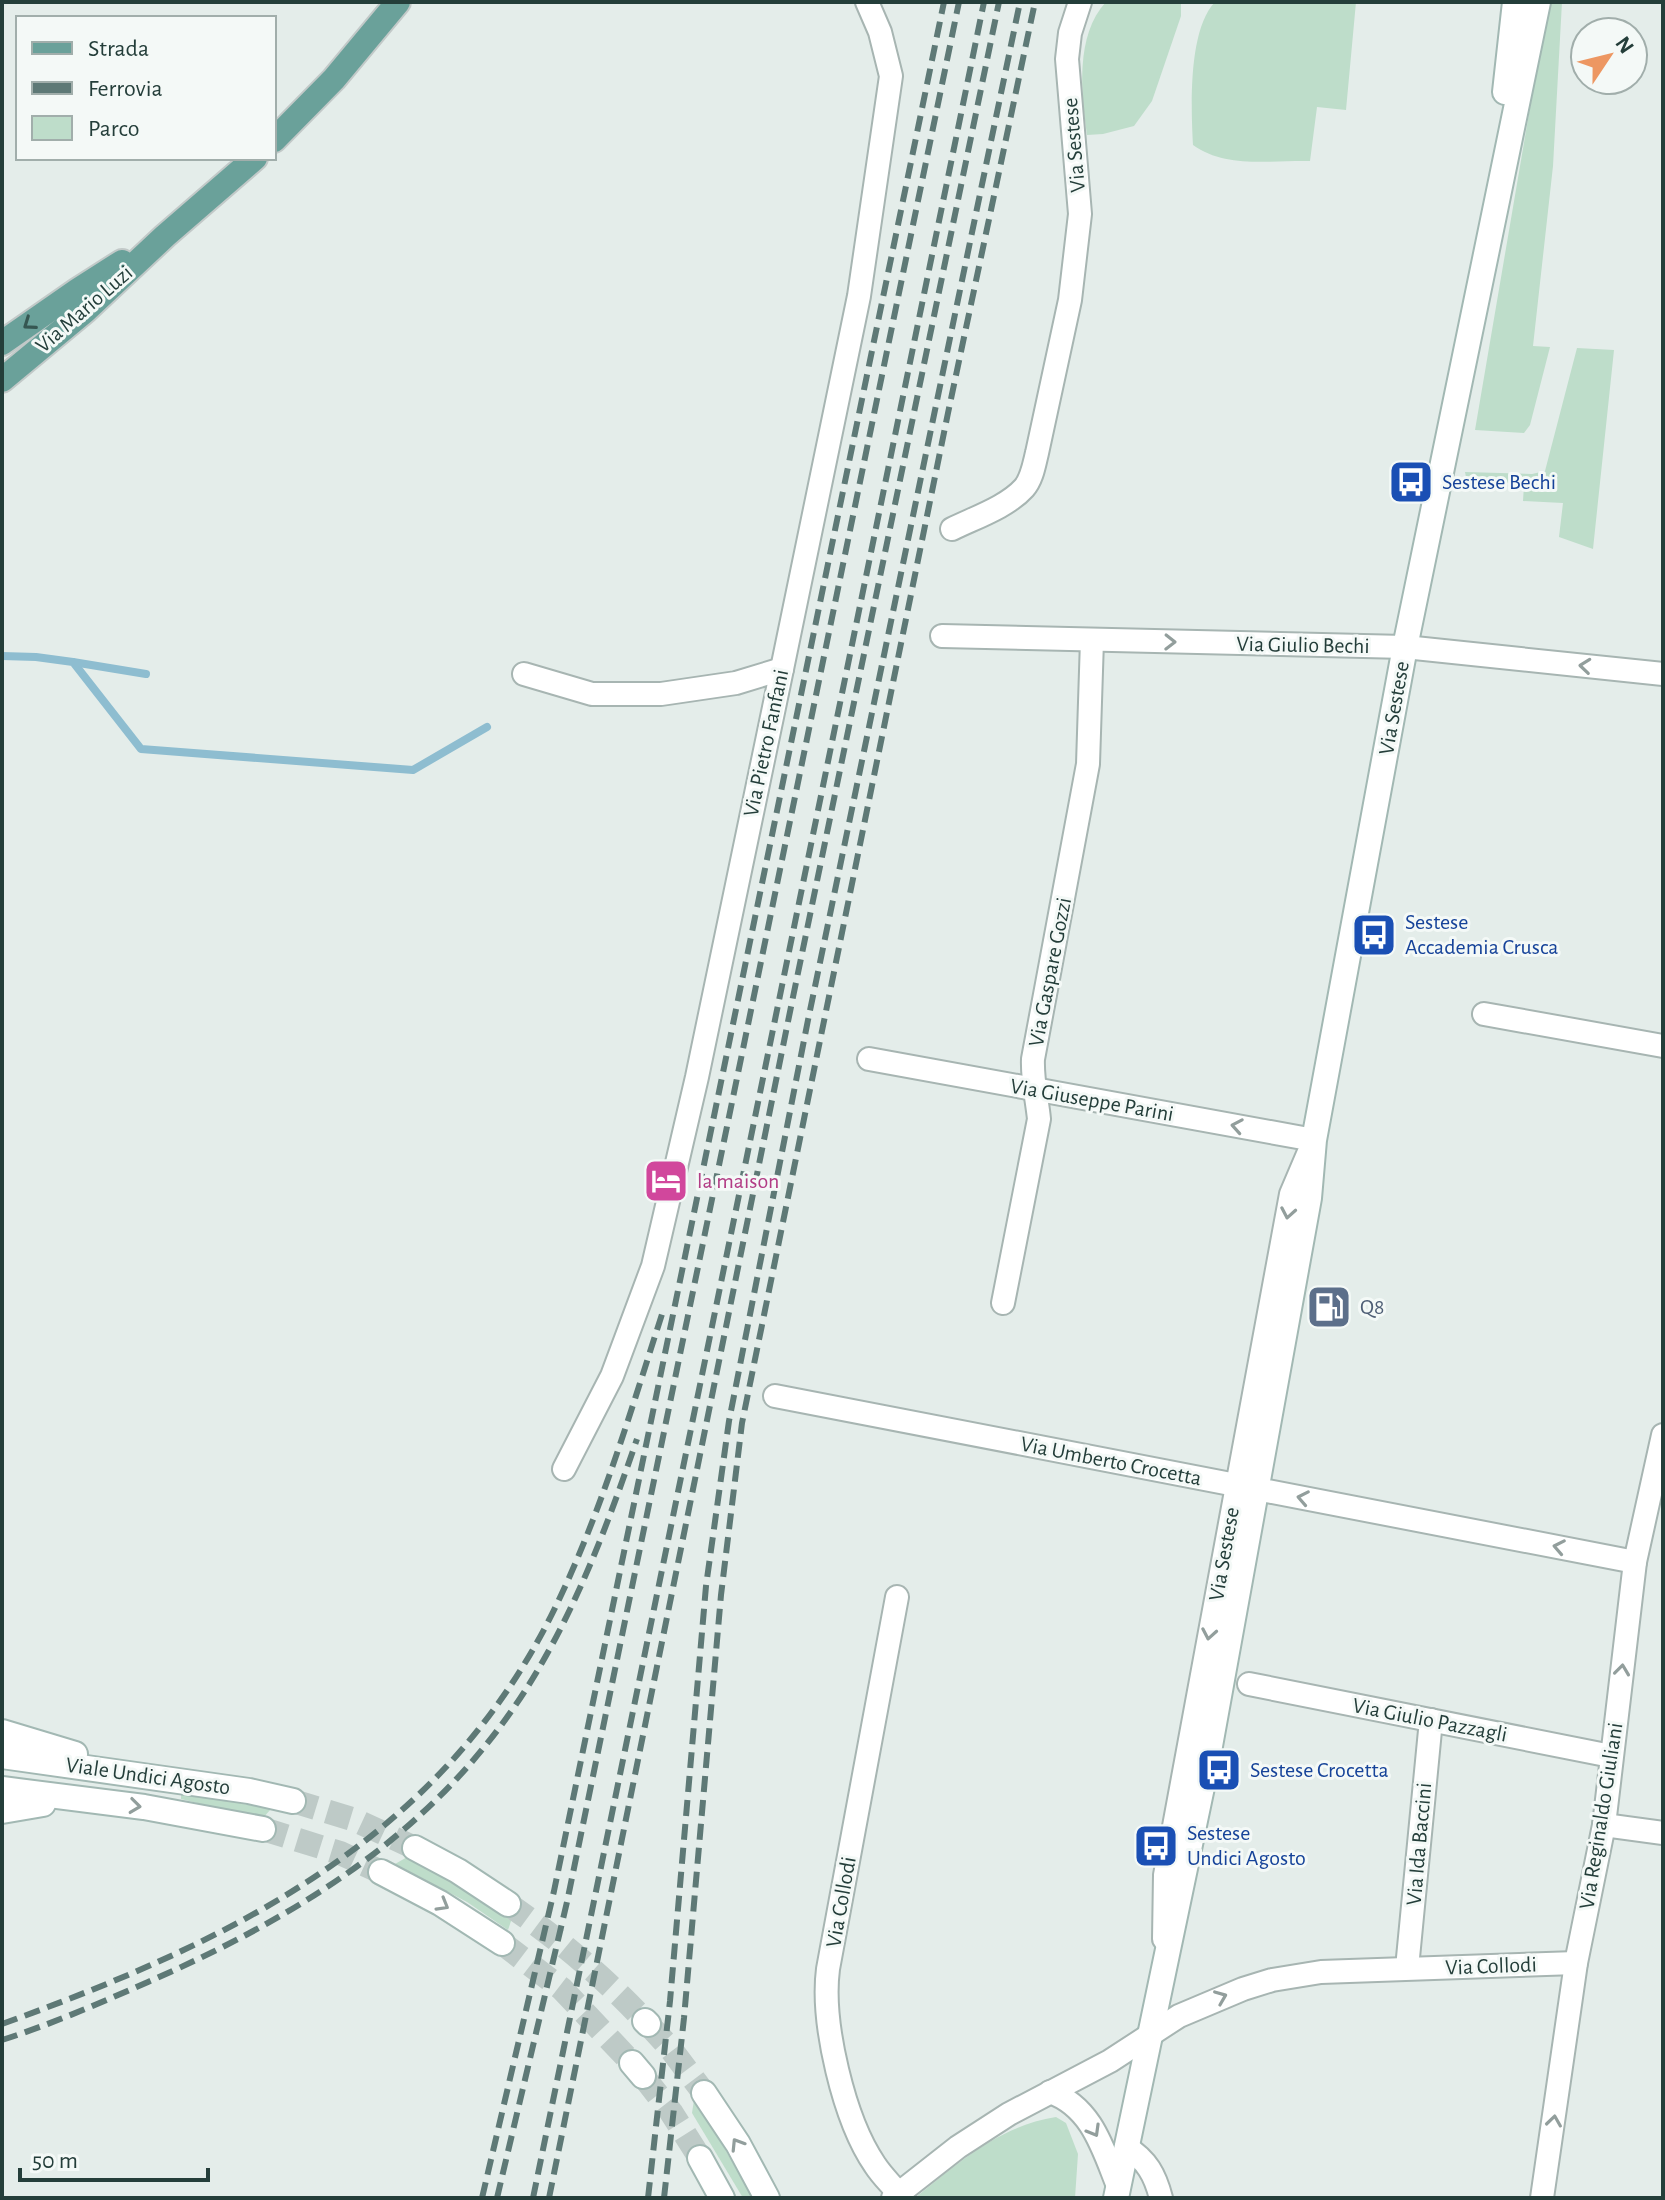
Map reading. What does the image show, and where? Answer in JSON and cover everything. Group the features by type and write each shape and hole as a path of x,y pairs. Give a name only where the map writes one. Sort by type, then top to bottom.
{"main road":[{"path":"276,138 334,79 398,2"},
{"name":"Via Sestese","path":"1482,277 1515,2"},
{"name":"Via Sestese","path":"1117,2192 1206,1768 1246,1488 1309,1198 1314,1140 1405,647 1538,2"},
{"name":"Via Mario Luzi","path":"2,380 85,311 253,160"},
{"name":"Via Mario Luzi","path":"2,343 78,290 165,236"},
{"path":"2,1732 142,1775"},
{"name":"Viale Undici Agosto","path":"2,1756 249,1791 293,1801"},
{"name":"Viale Undici Agosto","path":"2,1789 159,1809 263,1829"},
{"path":"2,1811 80,1799"},
{"path":"415,1848 458,1871 508,1904"},
{"path":"381,1872 440,1903 502,1943"},
{"path":"704,2093 738,2144 767,2198"},
{"path":"700,2158 722,2198"}],"street":[{"name":"Via Pietro Fanfani","path":"564,1469 612,1376 653,1266 697,1077 782,669 859,296 891,76 880,32 867,2"},
{"name":"Via Sestese","path":"952,529 1009,500 1024,488 1033,471 1070,300 1080,214 1067,59 1070,33 1080,2"},
{"path":"1530,2 1530,42"},
{"name":"Via Giulio Bechi","path":"942,636 1405,647 1663,674"},
{"name":"Via Gaspare Gozzi","path":"1003,1303 1039,1119 1037,1090 1032,1074 1033,1059 1088,764 1092,640"},
{"path":"524,674 592,694 661,694 736,683 782,669"},
{"path":"1484,1014 1663,1046"},
{"name":"Via Giuseppe Parini","path":"869,1059 1314,1140"},
{"name":"Via Umberto Crocetta","path":"775,1396 1635,1562"},
{"name":"Via Reginaldo Giuliani","path":"1542,2198 1576,1963 1604,1825 1635,1562 1663,1435"},
{"name":"Via Collodi","path":"897,1597 828,1969 827,1993 841,2083 854,2126 896,2196 973,2136 1110,2061 1179,2016 1272,1980 1321,1972 1576,1963"},
{"name":"Via Giulio Pazzagli","path":"1249,1684 1611,1756"},
{"name":"Via Ida Baccini","path":"1407,1968 1431,1720"},
{"path":"1604,1825 1663,1833"},
{"path":"1050,2092 1069,2101 1097,2133 1117,2192"},
{"path":"1126,2147 1144,2160 1161,2198"}],"green space":[{"path":"1106,2 1181,2 1181,16 1152,101 1134,126 1087,135 1082,84 1085,48 1089,31"},
{"path":"1215,2 1356,2 1346,110 1317,107 1310,161 1235,160 1206,153 1193,145 1192,91 1196,50 1206,15"},
{"path":"1548,2 1562,2 1553,166 1533,346 1550,347 1530,425 1524,433 1475,430"},
{"path":"1577,348 1614,350 1593,549 1559,537 1563,503 1523,501 1524,485 1466,477 1465,472 1532,474 1545,471"},
{"path":"181,1791 269,1805 271,1809 262,1819 181,1799"},
{"path":"409,1856 445,1874 512,1918 508,1930 467,1902 395,1864"},
{"path":"694,2100 753,2198 743,2198 692,2113"},
{"path":"1056,2117 1066,2123 1078,2154 1075,2198 915,2198 963,2159 998,2137"}],"waterway":[{"path":"2,656 73,662 141,749 413,770 487,727"},
{"path":"73,662 146,674"}],"tunnel":[{"path":"293,1801 355,1820 415,1848"},
{"path":"263,1829 340,1853 381,1872"},
{"path":"508,1904 580,1959 645,2021"},
{"path":"502,1943 562,1989 632,2063"},
{"path":"648,2024 704,2093"},
{"path":"643,2076 671,2112 700,2158"}],"railway":[{"path":"482,2198 554,1891 944,2"},
{"path":"497,2198 567,1902 959,2"},
{"path":"533,2198 984,2"},
{"path":"549,2198 999,2"},
{"path":"648,2198 670,2001 706,1586 729,1421 808,1020 1020,2"},
{"path":"664,2198 684,2018 721,1595 742,1423 1035,2"},
{"path":"2,2024 169,1957 248,1917 322,1872 390,1820 452,1760 507,1690 554,1610 571,1574 601,1499 664,1308"},
{"path":"2,2040 148,1982 266,1924 321,1891 373,1854 421,1814 466,1769 507,1718 543,1661 595,1552 637,1439"}],"place":[{"name":"Sestese Bechi","path":"1411,482"},
{"name":"Sestese Accademia Crusca","path":"1374,935"},
{"name":"la maison","path":"666,1181"},
{"name":"Q8","path":"1329,1307"},
{"name":"Sestese Crocetta","path":"1219,1770"},
{"name":"Sestese Undici Agosto","path":"1156,1846"}]}
